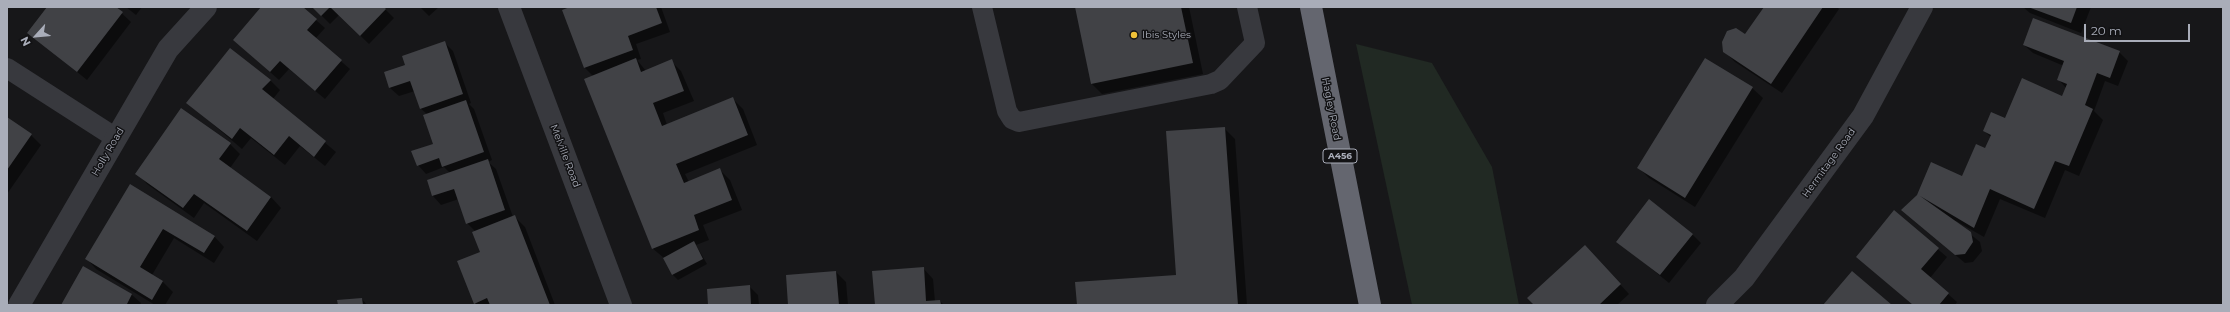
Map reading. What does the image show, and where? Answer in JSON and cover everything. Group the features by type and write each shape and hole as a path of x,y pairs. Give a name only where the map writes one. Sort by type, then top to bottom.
{"highway":[{"name":"Hagley Road","path":"1311,7 1370,305"}],"street":[{"name":"Holly Road","path":"19,305 168,49 206,7"},
{"name":"Melville Road","path":"509,7 621,305"},
{"name":"Hermitage Road","path":"1717,305 1744,278 1863,116 1922,7"}],"lane":[{"path":"982,7 1007,110 1012,119 1019,122 1211,84 1220,80 1255,43 1248,7"},
{"path":"7,68 116,138"}],"shaded area":[{"path":"1356,44 1432,63 1492,167 1519,305 1412,305"}],"building":[{"path":"47,7 116,7 123,12 77,72 27,33"},
{"path":"261,7 303,7 317,19 307,30 342,60 315,91 280,61 270,72 233,40"},
{"path":"312,7 330,7 321,16"},
{"path":"330,7 384,7 386,9 360,36"},
{"path":"570,7 656,7 662,23 628,36 633,50 584,68 562,10"},
{"name":"Ibis Styles","path":"1075,7 1181,7 1193,63 1091,84"},
{"path":"1764,7 1823,7 1771,84 1723,52 1722,42 1727,31 1736,28 1745,34"},
{"path":"2028,7 2077,7 2071,23"},
{"path":"2033,18 2120,51 2110,78 2097,73 2085,105 2093,109 2069,166 2055,161 2034,209 1990,189 1974,228 1920,196 1971,232 1973,242 1965,254 1955,255 1901,210 1917,195 1931,162 1962,176 1976,144 1985,148 1991,135 1983,131 1991,112 2005,118 2022,78 2062,96 2067,84 2057,80 2064,61 2023,45"},
{"path":"445,41 463,94 420,109 410,81 389,88 384,72 405,65 402,56"},
{"path":"230,48 271,80 262,89 326,141 314,157 289,136 274,155 240,128 232,139 186,103"},
{"path":"636,58 641,72 672,59 684,91 653,103 662,126 733,97 748,135 676,164 684,183 720,168 732,200 694,215 699,230 652,249 584,79"},
{"path":"1705,58 1753,87 1685,198 1637,168"},
{"path":"466,100 484,152 442,167 439,158 417,166 411,151 433,144 423,115"},
{"path":"181,108 231,143 219,159 271,197 247,231 194,194 183,208 135,174"},
{"path":"7,117 32,134 7,170"},
{"path":"1225,127 1238,305 1077,305 1075,282 1176,275 1166,131"},
{"path":"488,159 505,210 466,224 454,189 432,196 427,180"},
{"path":"130,184 215,236 204,253 163,229 140,267 163,281 152,300 85,259"},
{"path":"1649,199 1693,234 1660,275 1616,242"},
{"path":"1894,210 1939,248 1921,269 1949,293 1939,305 1913,305 1856,257"},
{"path":"515,215 550,305 490,305 487,298 474,304 457,261 480,252 472,232"},
{"path":"694,241 703,259 672,275 663,258"},
{"path":"1585,245 1621,284 1599,305 1534,305 1527,298"},
{"path":"83,266 132,294 127,304 129,305 61,305"},
{"path":"924,267 926,301 940,300 941,305 875,305 872,271"},
{"path":"836,271 839,305 788,305 786,275"},
{"path":"1852,271 1892,305 1823,305"},
{"path":"750,285 751,305 708,305 707,289"},
{"path":"362,298 363,305 338,305 337,300"}],"place":[{"name":"Ibis Styles","path":"1134,35"}]}
